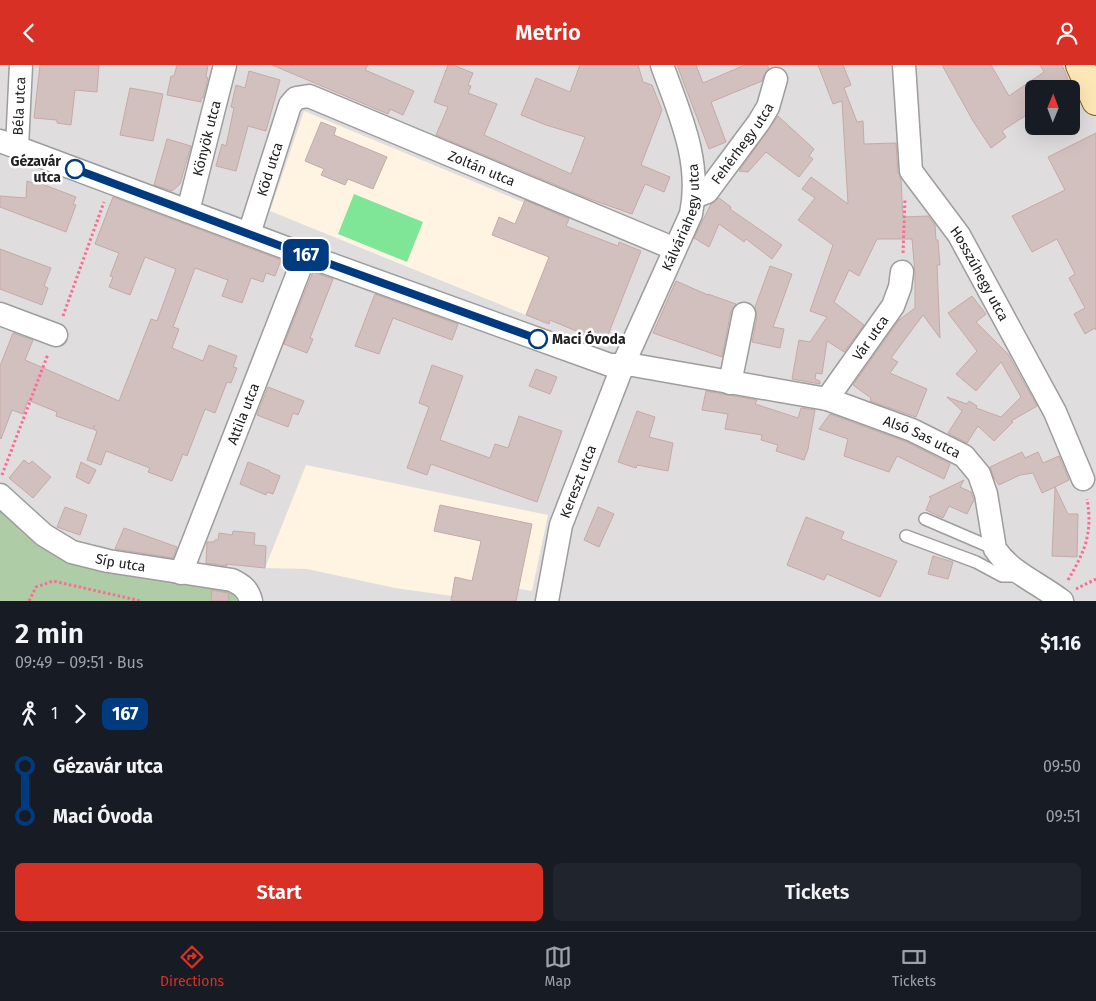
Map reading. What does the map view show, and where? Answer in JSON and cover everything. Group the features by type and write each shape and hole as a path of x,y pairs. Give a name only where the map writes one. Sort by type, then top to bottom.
{"main road":[{"path":"1087,70 1096,101"}],"street":[{"name":"Béla utca","path":"9,144 21,65"},
{"name":"Könyök utca","path":"188,211 225,65"},
{"name":"Kálváriahegy utca","path":"623,365 691,214 694,197 692,156 685,129 662,65"},
{"path":"904,65 911,171"},
{"name":"Fehérhegy utca","path":"694,197 707,192 759,122 768,107 776,79"},
{"name":"Zoltán utca","path":"290,105 296,98 309,96 675,249"},
{"name":"Köd utca","path":"249,234 290,105"},
{"name":"Alsó Sas utca","path":"9,144 305,255 610,365 633,365 827,399 912,430 964,456 979,474 986,494 995,549"},
{"name":"Hosszúhegy utca","path":"911,171 959,235 1055,412 1083,479"},
{"name":"Attila utca","path":"180,573 305,255"},
{"name":"Vár utca","path":"827,399 893,306 900,287 902,272"},
{"path":"0,314 56,335"},
{"path":"730,383 744,314"},
{"name":"Kereszt utca","path":"547,601 561,525 623,365"},
{"name":"Síp utca","path":"0,495 44,535 72,552 108,561 232,580 243,585 250,595 251,601"},
{"path":"995,549 999,556 1022,576 1059,599"}],"lane":[{"path":"925,519 995,549"},
{"path":"906,536 976,562 1002,576 1022,576"}],"path":[{"path":"902,272 906,171 911,171"},
{"path":"1059,599 1079,561 1088,537 1089,512 1083,479"},
{"path":"29,601 36,587 53,581 141,601"}],"shaded area":[{"path":"0,65 1096,65 1096,601 238,601 237,597 102,567 0,510"},
{"path":"304,111 568,221 567,226 617,246 619,242 641,251 604,345 580,336 581,332 550,320 549,324 270,211"},
{"path":"306,465 548,515 532,591 455,578 452,596 395,588 307,569 265,568"}],"green space":[{"path":"354,194 423,222 407,262 338,234"},
{"path":"0,510 29,532 230,586 238,601 0,601"}],"building":[{"path":"40,65 99,65 97,92 75,90 71,125 57,123 57,120 34,118"},
{"path":"177,65 208,65 206,77 208,78 201,102 167,95 171,76 174,76"},
{"path":"272,65 368,65 365,70 414,91 403,115 390,109 388,114"},
{"path":"448,65 453,65 473,73 468,85 471,86 468,93 497,104 484,135 571,174 585,137 521,115 536,78 570,92 580,65 638,65 643,82 652,85 662,110 641,165 670,177 664,192 645,184 632,214 587,198 436,135 448,107 434,102"},
{"path":"677,65 696,65 703,83 745,65 767,65 769,69 762,81 711,102 726,142 709,149"},
{"path":"818,65 843,65 851,85 844,88 857,122 863,121 864,144 896,143 903,217 928,216 935,225 940,265 937,265 940,338 923,315 891,358 898,362 890,373 927,389 916,417 870,401 871,398 853,385 899,320 915,308 915,273 912,239 877,239 859,276 849,270 834,302 864,325 844,352 827,341 822,374 816,373 815,379 820,381 820,384 792,379 799,340 810,342 827,317 810,311 833,245 798,220 815,198 802,189 811,177 848,204 842,101 833,104"},
{"path":"942,65 991,65 1009,96 1025,85 1025,116 1002,131 1006,137 991,148 973,121"},
{"path":"1040,65 1062,65 1068,80 1032,80 1044,72"},
{"path":"249,71 280,80 266,131 248,126 236,171 216,166 222,144 226,146 234,108 231,107 236,85 245,88"},
{"path":"130,88 163,94 153,141 120,135"},
{"path":"778,116 814,149 809,156 813,159 799,177 766,152 748,172 739,171"},
{"path":"321,122 336,128 334,135 387,157 373,189 348,179 345,185 321,175 324,169 305,161"},
{"path":"1096,133 1096,330 1095,328 1085,334 1074,314 1085,308 1069,278 1075,274 1057,239 1032,252 1012,216 1065,190 1048,157"},
{"path":"167,139 191,146 180,184 172,191 154,185"},
{"path":"27,181 33,183 34,181 76,197 73,204 76,205 66,232 0,207 0,196 26,198"},
{"path":"113,197 281,260 275,276 266,273 263,282 251,278 242,303 222,296 228,280 195,268 173,327 179,329 172,348 203,361 209,345 237,356 233,367 237,368 231,383 227,382 215,413 205,409 187,456 183,454 172,481 148,472 150,468 106,451 101,465 87,460 97,431 93,429 95,425 92,429 56,416 57,412 28,400 23,414 12,410 0,438 0,366 13,333 33,340 25,360 119,401 151,319 157,321 176,269 145,257 130,295 109,287 113,277 110,276 119,253 95,244"},
{"path":"719,198 731,207 730,209 782,245 772,259 746,239 744,242 719,224 709,247 694,238 711,204"},
{"path":"525,200 569,219 566,226 618,246 619,242 641,251 604,345 580,336 581,333 550,320 549,324 526,315 549,257 492,235 499,217 515,224"},
{"path":"0,249 51,268 44,286 48,288 42,305 0,289"},
{"path":"770,266 792,274 773,327 784,329 780,348 752,342 757,317 755,307"},
{"path":"313,272 333,279 310,338 313,339 307,353 284,344"},
{"path":"676,281 708,295 736,304 731,311 722,357 653,333"},
{"path":"375,294 458,324 452,340 393,318 379,354 355,346"},
{"path":"972,296 986,314 976,322 1008,354 1037,406 1011,421 1013,422 994,441 978,426 967,443 948,433 962,411 947,397 967,404 969,401 977,406 976,408 1001,417 1021,397 1001,362 976,391 956,374 977,351 948,313"},
{"path":"432,365 463,376 440,440 490,458 495,444 508,448 519,416 562,431 537,502 431,464 427,475 407,468 429,407 419,403"},
{"path":"536,369 557,377 550,394 529,386"},
{"path":"268,387 304,401 298,415 293,413 288,427 257,415"},
{"path":"706,391 757,400 755,404 798,418 801,408 815,410 808,449 804,460 776,451 778,445 761,440 762,435 725,429 728,414 702,410"},
{"path":"637,411 655,417 649,437 673,443 668,471 637,465 636,468 618,462"},
{"path":"830,414 907,442 950,464 944,479 897,456 889,472 844,456 848,439 819,429"},
{"path":"1022,452 1025,458 1038,452 1043,463 1059,456 1069,480 1042,493 1033,473 1020,475 999,485 990,467"},
{"path":"24,460 29,464 32,461 51,477 33,498 9,478"},
{"path":"81,462 96,470 89,484 76,477"},
{"path":"248,462 280,476 273,494 267,492 266,495 240,484"},
{"path":"964,480 960,487 971,492 974,500 967,514 949,506 943,518 926,510 931,498 929,497"},
{"path":"1055,487 1068,514 1078,514 1077,557 1052,556"},
{"path":"440,505 532,524 516,601 451,601 455,577 472,581 481,541 434,531"},
{"path":"65,507 87,515 80,535 57,527"},
{"path":"598,507 614,514 599,547 584,540"},
{"path":"806,517 844,532 841,539 897,561 880,597 827,574 824,580 787,565"},
{"path":"124,528 177,547 173,558 115,549"},
{"path":"233,531 255,533 254,545 266,546 265,568 206,563 207,542 218,540 219,533 232,535"},
{"path":"933,556 953,562 948,579 928,574"},
{"path":"212,590 228,593 229,601 211,601"}],"bus line":[{"name":"167","path":"75,169 538,339"}],"place":[{"name":"Gézavár utca","path":"75,169"},
{"name":"Maci Óvoda","path":"538,339"}]}
